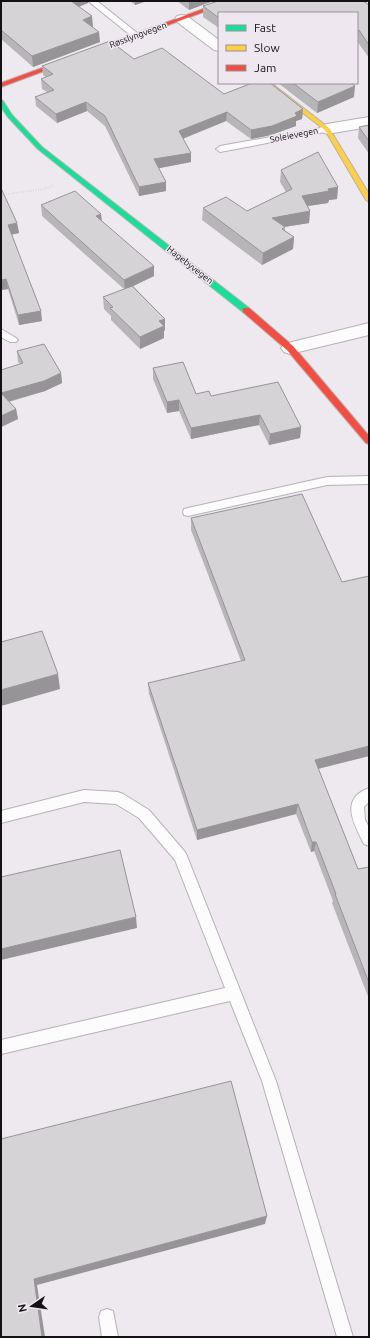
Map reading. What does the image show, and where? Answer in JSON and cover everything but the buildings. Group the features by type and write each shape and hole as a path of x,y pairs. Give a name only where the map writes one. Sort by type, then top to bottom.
{"street":[{"name":"Røsslyngvegen","path":"1,85 230,1"},
{"path":"182,19 218,46"},
{"path":"268,84 327,129 369,200"},
{"name":"Hagebyvegen","path":"1,102 10,116 40,148 247,310 290,348 369,441"},
{"name":"Soleievegen","path":"327,129 369,122"},
{"path":"290,348 369,329"}],"lane":[{"path":"92,1 136,36"},
{"name":"Soleievegen","path":"220,150 327,129"},
{"path":"1,332 13,340"},
{"path":"188,512 327,481 369,480"},
{"path":"369,794 357,805 359,820 369,840"},
{"path":"1,817 84,796 118,798 144,814 180,856 269,1081 345,1337"},
{"path":"1,1047 234,994"},
{"path":"107,1317 110,1337"}],"path":[{"path":"1,195 44,188 76,177"}],"traffic: fast":[{"path":"1,102 10,116 40,148 246,310"}],"traffic: slow":[{"path":"268,84 327,129 369,200"}],"traffic: jam":[{"path":"1,85 230,1"},
{"path":"246,310 290,348 369,441"}]}
